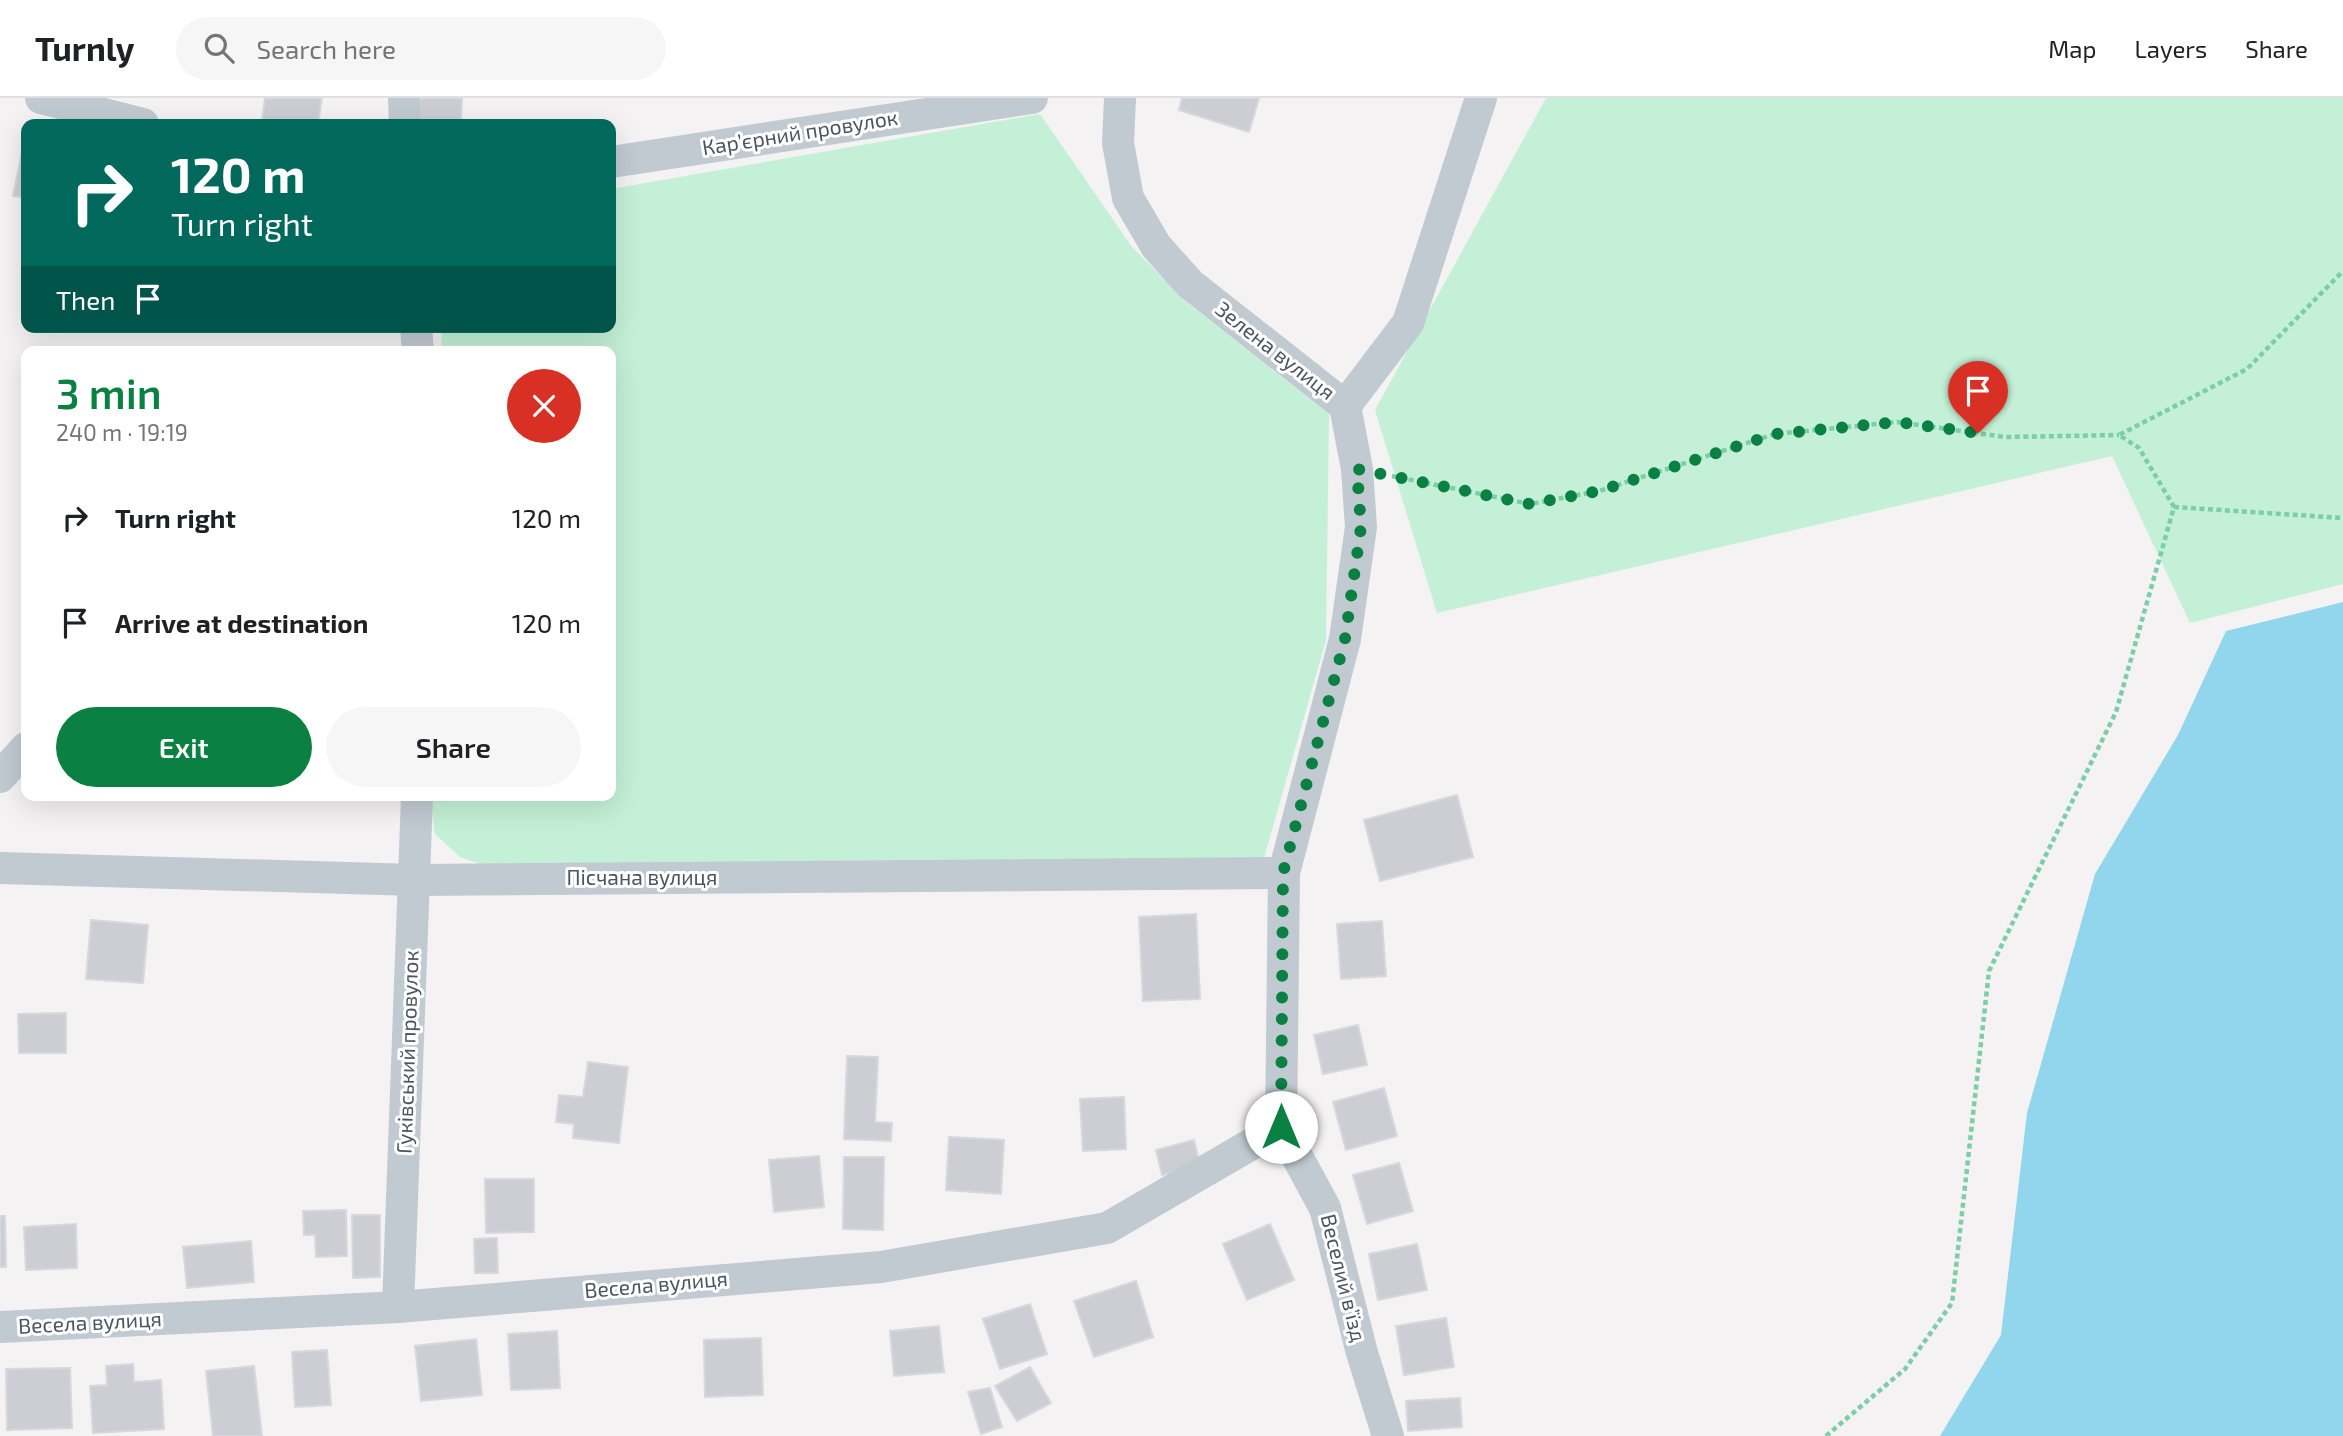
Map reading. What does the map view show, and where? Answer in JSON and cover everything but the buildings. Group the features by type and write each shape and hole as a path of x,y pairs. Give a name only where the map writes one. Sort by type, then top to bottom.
{"street":[{"path":"41,98 123,119"},
{"path":"404,98 405,119"},
{"name":"Кар’єрний провулок","path":"616,161 1032,98"},
{"name":"Зелена вулиця","path":"1120,98 1118,143 1128,198 1156,246 1190,285 1345,406 1357,469 1361,527 1345,639 1283,873 1281,1127"},
{"path":"1345,406 1408,323 1482,98"},
{"path":"0,777 21,754"},
{"name":"Гуківський провулок","path":"398,1307 416,801"},
{"name":"Пісчана вулиця","path":"0,868 415,880 1283,873"},
{"name":"Весела вулиця","path":"0,1327 398,1307 881,1267 1107,1228 1281,1127"},
{"name":"Веселий в’їзд","path":"1281,1127 1325,1208 1362,1353 1388,1436"}],"path":[{"path":"1357,469 1530,504 1599,491 1775,434 1897,422 2005,437 2119,435 2247,369 2343,271"},
{"path":"1826,1436 1905,1369 1952,1303 1989,971 2116,712 2174,507 2139,448 2119,435"},
{"path":"2174,507 2343,519"}],"green space":[{"path":"1546,98 2343,98 2343,584 2190,623 2112,456 1437,613 1375,410"},
{"path":"1040,114 1132,247 1189,304 1329,414 1326,640 1264,858 486,866 460,857 435,834 431,801 616,801 616,346 441,346 442,333 616,333 616,188"}],"water":[{"path":"2343,602 2343,1436 1940,1436 2001,1335 2027,1113 2095,874 2178,735 2226,631"}],"route":[{"path":"1281,1127 1283,873 1345,639 1361,527 1357,469 1530,504 1599,491 1775,434 1897,422 1978,433"}]}
